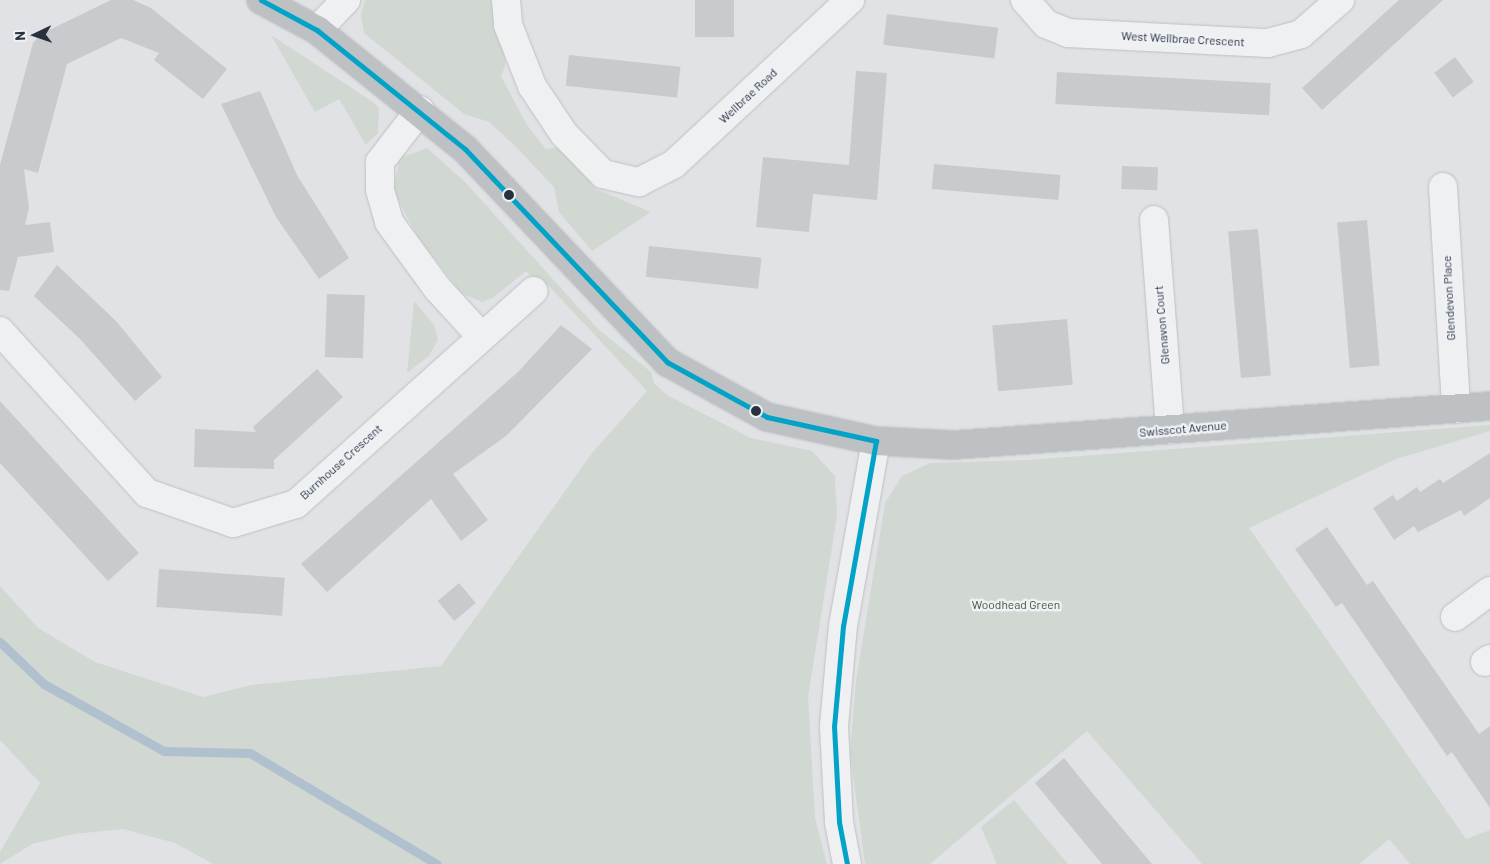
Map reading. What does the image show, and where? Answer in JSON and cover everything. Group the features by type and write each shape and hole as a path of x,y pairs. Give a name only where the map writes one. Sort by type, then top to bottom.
{"street":[{"name":"Swisscot Avenue","path":"261,0 316,30 420,110 472,156 667,362 767,417 876,442 1031,442 1170,429 1490,406"},
{"path":"316,30 346,0"},
{"name":"Wellbrae Road","path":"506,0 508,25 532,86 564,134 603,174 639,182 674,164 850,0"},
{"name":"West Wellbrae Crescent","path":"1025,0 1046,24 1068,33 1268,43 1301,34 1340,0"},
{"path":"420,110 380,162 380,190 389,222 437,288 480,336"},
{"name":"Glendevon Place","path":"1443,187 1456,408"},
{"name":"Glenavon Court","path":"1154,220 1170,429"},
{"name":"Burnhouse Crescent","path":"0,331 147,493 233,523 296,504 480,336 533,291"},
{"path":"848,864 838,812 834,726 843,626 876,442"},
{"path":"1455,616 1490,592"}],"green space":[{"path":"365,0 491,0 506,64 501,76 527,125 546,149 559,147 596,189 651,212 592,251 559,212 554,187 515,146 489,122 464,114 364,33 361,15"},
{"path":"271,35 373,102 379,108 378,133 366,145 339,99 315,112"},
{"path":"427,148 466,183 598,329 651,372 654,383 667,395 751,438 812,451 835,476 837,516 808,697 815,818 827,864 213,864 175,843 123,829 74,834 32,844 0,864 0,852 40,783 0,740 0,586 38,628 95,662 203,697 251,685 441,666 592,453 647,391 547,284 542,288 526,271 494,297 482,302 461,293 417,236 393,190 400,158"},
{"path":"414,301 434,325 438,340 429,356 407,373"},
{"name":"Woodhead Green","path":"1490,425 1490,431 1396,459 1249,528 1466,839 1490,830 1490,864 1410,864 1389,839 1359,864 1202,864 1087,731 930,864 865,864 850,753 856,681 885,503 902,476 930,463 1028,460"},
{"path":"1014,800 1068,864 997,864 981,827"}],"building":[{"path":"111,0 133,0 151,8 227,69 203,99 154,60 159,53 121,38 67,64 38,173 24,169 29,208 25,225 50,222 54,252 18,257 9,291 0,290 0,165 33,43 41,34"},
{"path":"695,0 734,0 734,37 695,37"},
{"path":"1399,0 1443,0 1322,110 1302,88"},
{"path":"887,14 998,28 994,58 883,45"},
{"path":"569,55 680,67 677,98 566,86"},
{"path":"1455,57 1474,82 1453,97 1434,73"},
{"path":"856,71 887,73 877,200 813,194 809,232 756,227 763,157 849,165"},
{"path":"1057,72 1271,83 1269,115 1055,104"},
{"path":"260,91 297,175 349,258 319,279 276,217 221,104"},
{"path":"934,164 1061,175 1058,200 932,189"},
{"path":"1122,166 1158,167 1157,190 1121,189"},
{"path":"1367,220 1380,365 1350,368 1337,223"},
{"path":"1258,229 1271,375 1241,378 1228,232"},
{"path":"649,246 761,258 758,289 646,277"},
{"path":"57,265 116,321 162,377 135,401 80,339 34,296"},
{"path":"327,294 365,295 363,358 325,357"},
{"path":"1067,319 1073,385 998,391 992,326"},
{"path":"561,325 592,349 506,436 453,474 488,520 461,541 431,499 327,592 301,564 518,372"},
{"path":"317,369 343,397 274,460 274,469 194,467 195,429 256,432 253,427"},
{"path":"0,401 139,553 108,581 0,463"},
{"path":"1490,453 1490,498 1464,516 1461,510 1418,532 1414,526 1394,540 1373,508 1393,495 1397,501 1417,487 1420,492 1440,479 1443,483"},
{"path":"1327,527 1367,585 1373,581 1479,734 1490,726 1490,808 1452,752 1447,756 1342,603 1336,607 1295,549"},
{"path":"159,569 285,578 282,616 156,607"},
{"path":"459,583 476,603 454,621 438,601"},
{"path":"1064,758 1152,864 1102,864 1035,783"}],"waterway":[{"path":"0,642 44,684 164,751 250,753 437,864"}],"transit line":[{"path":"261,0 317,30 465,149 667,362 767,417 876,441 843,626 834,726 839,822 847,864"}]}
